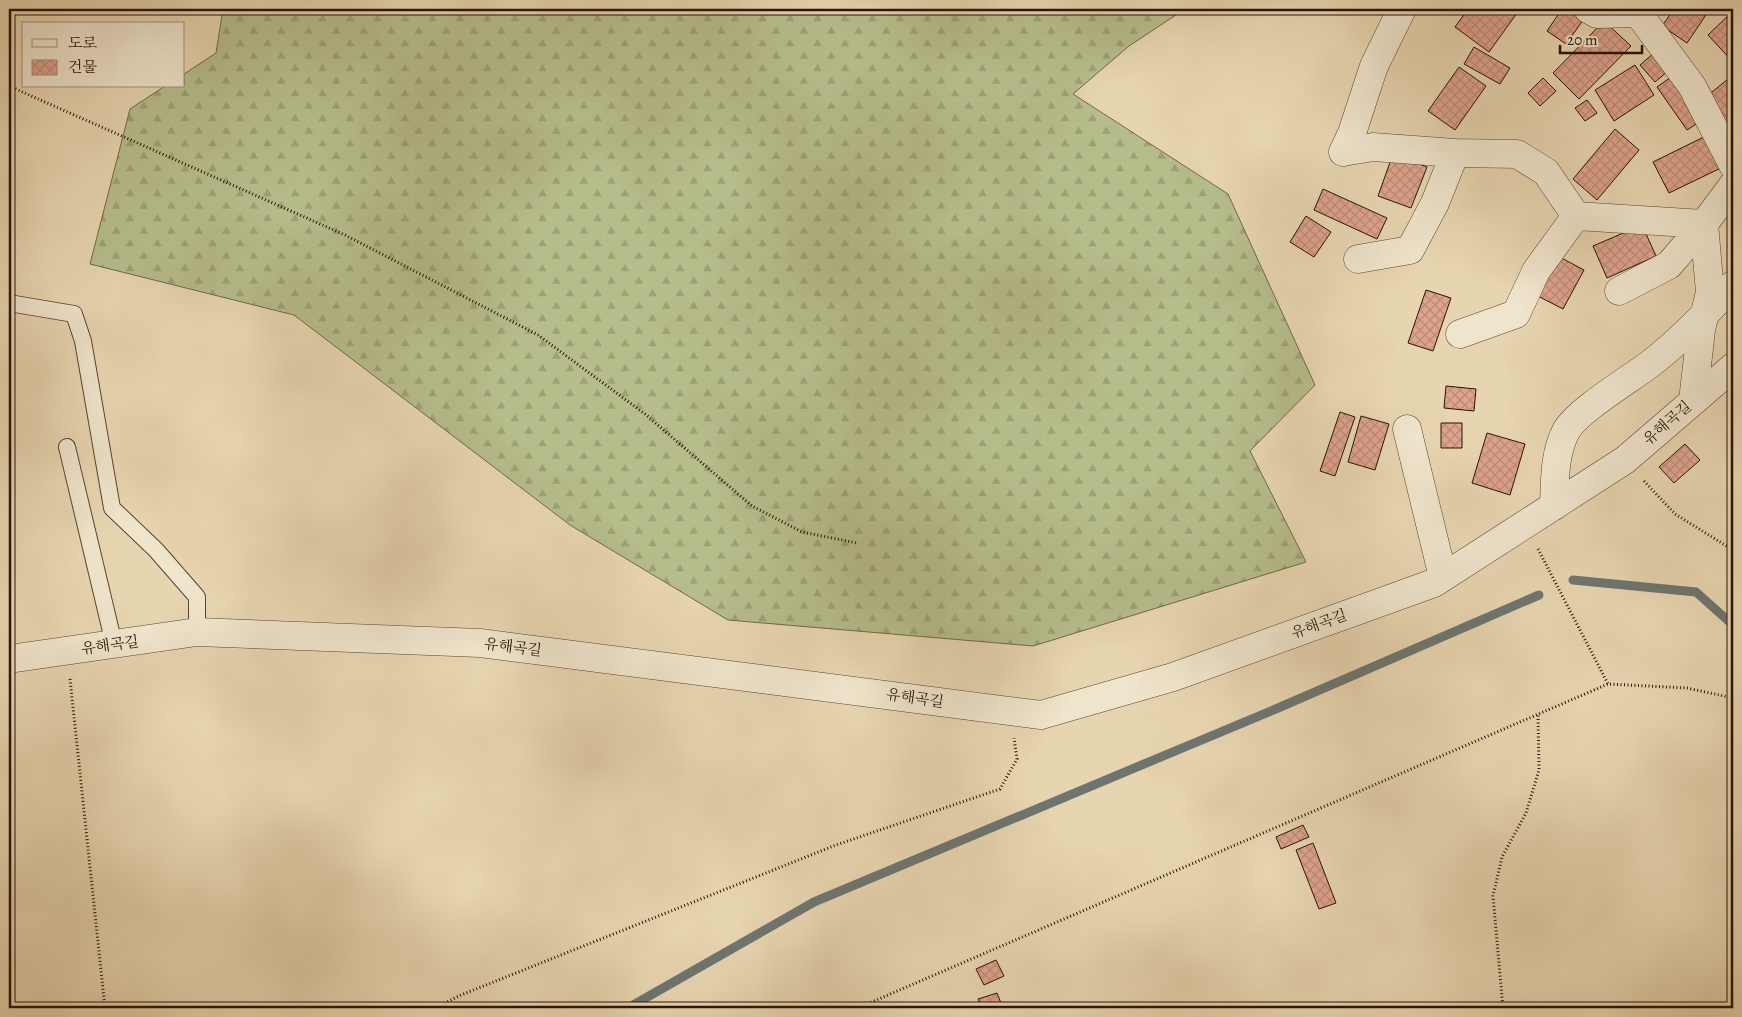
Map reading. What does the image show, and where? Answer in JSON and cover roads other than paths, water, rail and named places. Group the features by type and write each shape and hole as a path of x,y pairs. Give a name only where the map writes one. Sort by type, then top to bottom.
{"street":[{"path":"1402,9 1374,66 1352,132 1343,152 1373,147 1517,154 1546,172 1576,216"},
{"path":"1588,9 1597,14 1638,13 1692,86 1733,165"},
{"path":"1358,259 1410,250 1435,203 1455,152"},
{"path":"1619,292 1668,265 1704,224 1733,185"},
{"path":"1576,216 1704,224"},
{"path":"1460,334 1516,314 1536,271 1576,216"},
{"path":"1693,401 1710,292 1704,224"},
{"path":"1554,506 1556,462 1567,430 1593,404 1651,363 1705,315 1733,285"},
{"name":"유해곡길","path":"9,659 197,632 480,643 1041,715 1173,677 1434,582 1625,460 1733,367"},
{"path":"1408,429 1443,577"}],"lane":[{"path":"9,303 74,314 83,341 112,508 156,550 197,597 197,632"},
{"path":"67,447 114,644"}],"waterway":[{"path":"1573,580 1696,592 1733,625"},
{"path":"628,1008 814,902 1278,708 1539,595"}]}
